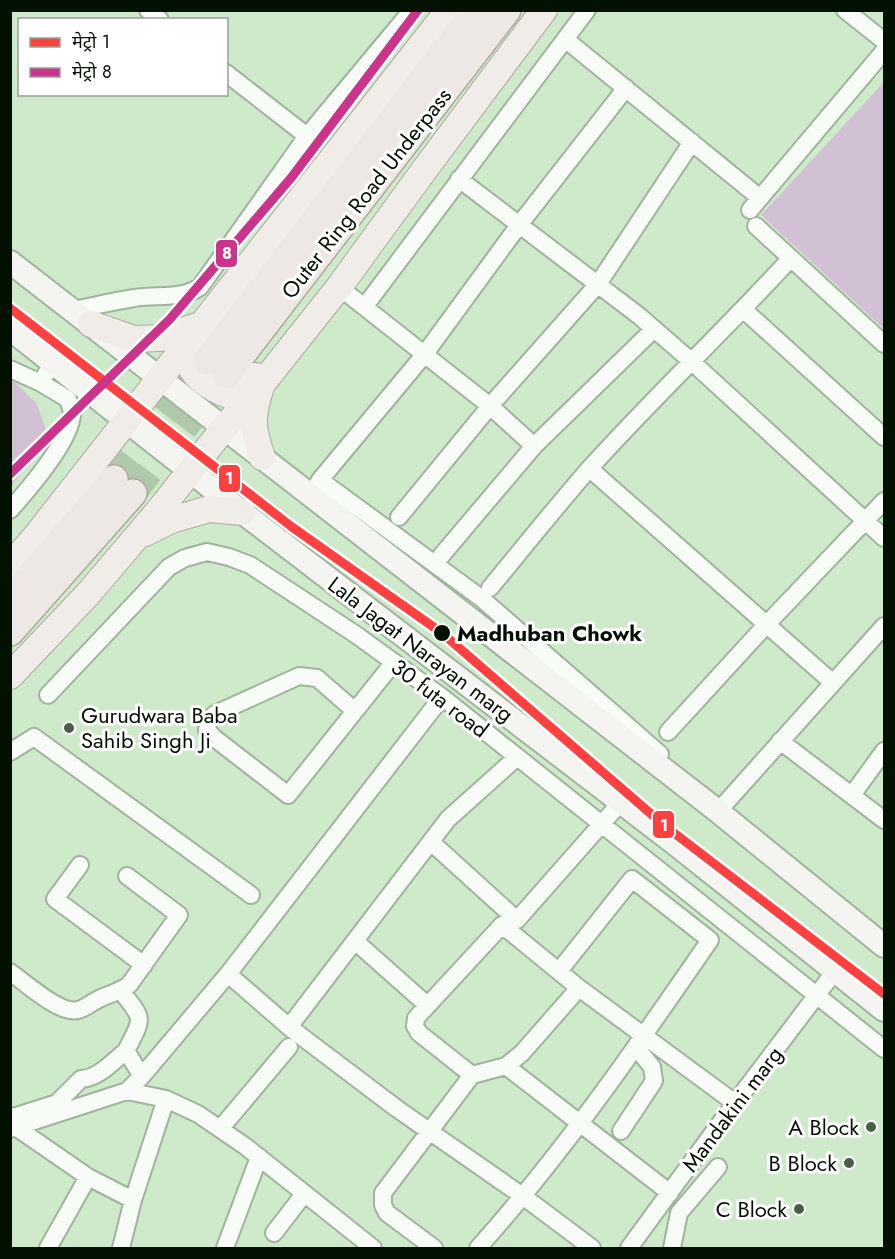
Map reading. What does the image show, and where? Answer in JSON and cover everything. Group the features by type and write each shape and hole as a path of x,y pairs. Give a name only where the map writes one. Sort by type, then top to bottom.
{"highway":[{"name":"Outer Ring Road Underpass","path":"476,10 216,368 507,10"},
{"path":"10,599 123,486 10,632"}],"main road":[{"path":"10,566 36,536 448,10"},
{"path":"10,675 88,594 262,384 339,287 424,169 544,10"},
{"path":"203,324 190,359 192,370 201,380 221,393 232,396 244,388 273,356 393,200 424,169"},
{"path":"10,262 262,458 315,488 718,808 885,946"},
{"path":"82,317 134,339 161,339 203,324"},
{"name":"Lala Jagat Narayan marg","path":"10,329 242,512 621,802 885,1010"},
{"path":"262,384 254,410 254,433 262,458"},
{"path":"136,538 171,520 209,509 242,512"}],"street":[{"path":"82,317 136,297 178,296 191,293 200,287 307,136 399,29 412,10"},
{"path":"365,306 587,10"},
{"path":"845,10 885,41"},
{"path":"565,39 692,142 755,204 885,51"},
{"path":"228,75 307,136"},
{"path":"315,488 424,355 519,225 626,88"},
{"path":"399,517 490,406 598,285 692,142"},
{"path":"459,179 654,329 885,538"},
{"path":"756,226 885,344"},
{"path":"490,588 590,469 691,361 744,310 791,258"},
{"path":"339,287 490,406 534,446"},
{"path":"744,310 885,437"},
{"path":"441,556 534,446 654,329"},
{"path":"41,383 52,363"},
{"path":"10,369 41,383 68,399 72,412 64,439 10,510"},
{"path":"590,469 832,682"},
{"path":"668,732 766,625 885,501"},
{"name":"30 futa road","path":"48,695 169,567 185,558 207,552 250,565 355,634 442,697 885,1049"},
{"path":"885,626 718,808 885,935"},
{"path":"355,711 317,678 299,676 214,714 209,720 207,730 288,795 355,711 394,662"},
{"path":"13,1124 127,1091 228,974 442,697"},
{"path":"10,752 34,737 250,895"},
{"path":"780,741 885,820"},
{"path":"852,795 885,751"},
{"path":"289,1027 448,819 516,758"},
{"path":"472,1075 419,1033 415,1026 416,1018 621,802"},
{"path":"431,842 559,971 640,1041 735,1103"},
{"path":"80,865 55,899 144,965"},
{"path":"10,972 66,1010 76,1011 96,1000 121,991 129,985 179,915 127,876"},
{"path":"478,1248 524,1197 640,1041 710,940 632,879 559,971"},
{"path":"356,941 428,1005"},
{"name":"Mandakini marg","path":"629,1248 835,971"},
{"path":"228,974 289,1027 592,1248"},
{"path":"434,1248 387,1213 383,1205 383,1193 472,1075 506,1066 522,1053 579,988"},
{"path":"13,1124 13,1117 57,1103 81,1079 99,1073 126,1051 139,1024 139,1014 121,991"},
{"path":"621,1131 654,1081 652,1067 640,1041"},
{"path":"220,1129 289,1047"},
{"path":"126,1051 142,1076"},
{"path":"506,1066 670,1193"},
{"path":"127,1091 166,1099 198,1114 259,1157 368,1247"},
{"path":"121,1248 133,1200 166,1099"},
{"path":"13,1124 88,1177 133,1200"},
{"path":"225,1248 259,1157"},
{"path":"672,1248 680,1213 718,1167"},
{"path":"48,1248 88,1177"},
{"path":"274,1233 304,1194"}],"shaded area":[{"path":"884,82 884,329 761,215"},
{"path":"11,378 37,404 48,436 11,487"}],"tunnel":[{"path":"114,479 197,374"},
{"path":"133,493 214,390"}],"metro line":[{"name":"8","path":"10,474 170,319 291,178 418,10"},
{"name":"1","path":"10,308 292,527 442,633 665,826 884,994"}],"place":[{"name":"Madhuban Chowk","path":"442,633"},
{"name":"Gurudwara Baba Sahib Singh Ji","path":"69,728"},
{"name":"A Block","path":"871,1127"},
{"name":"B Block","path":"849,1163"},
{"name":"C Block","path":"799,1209"}]}
